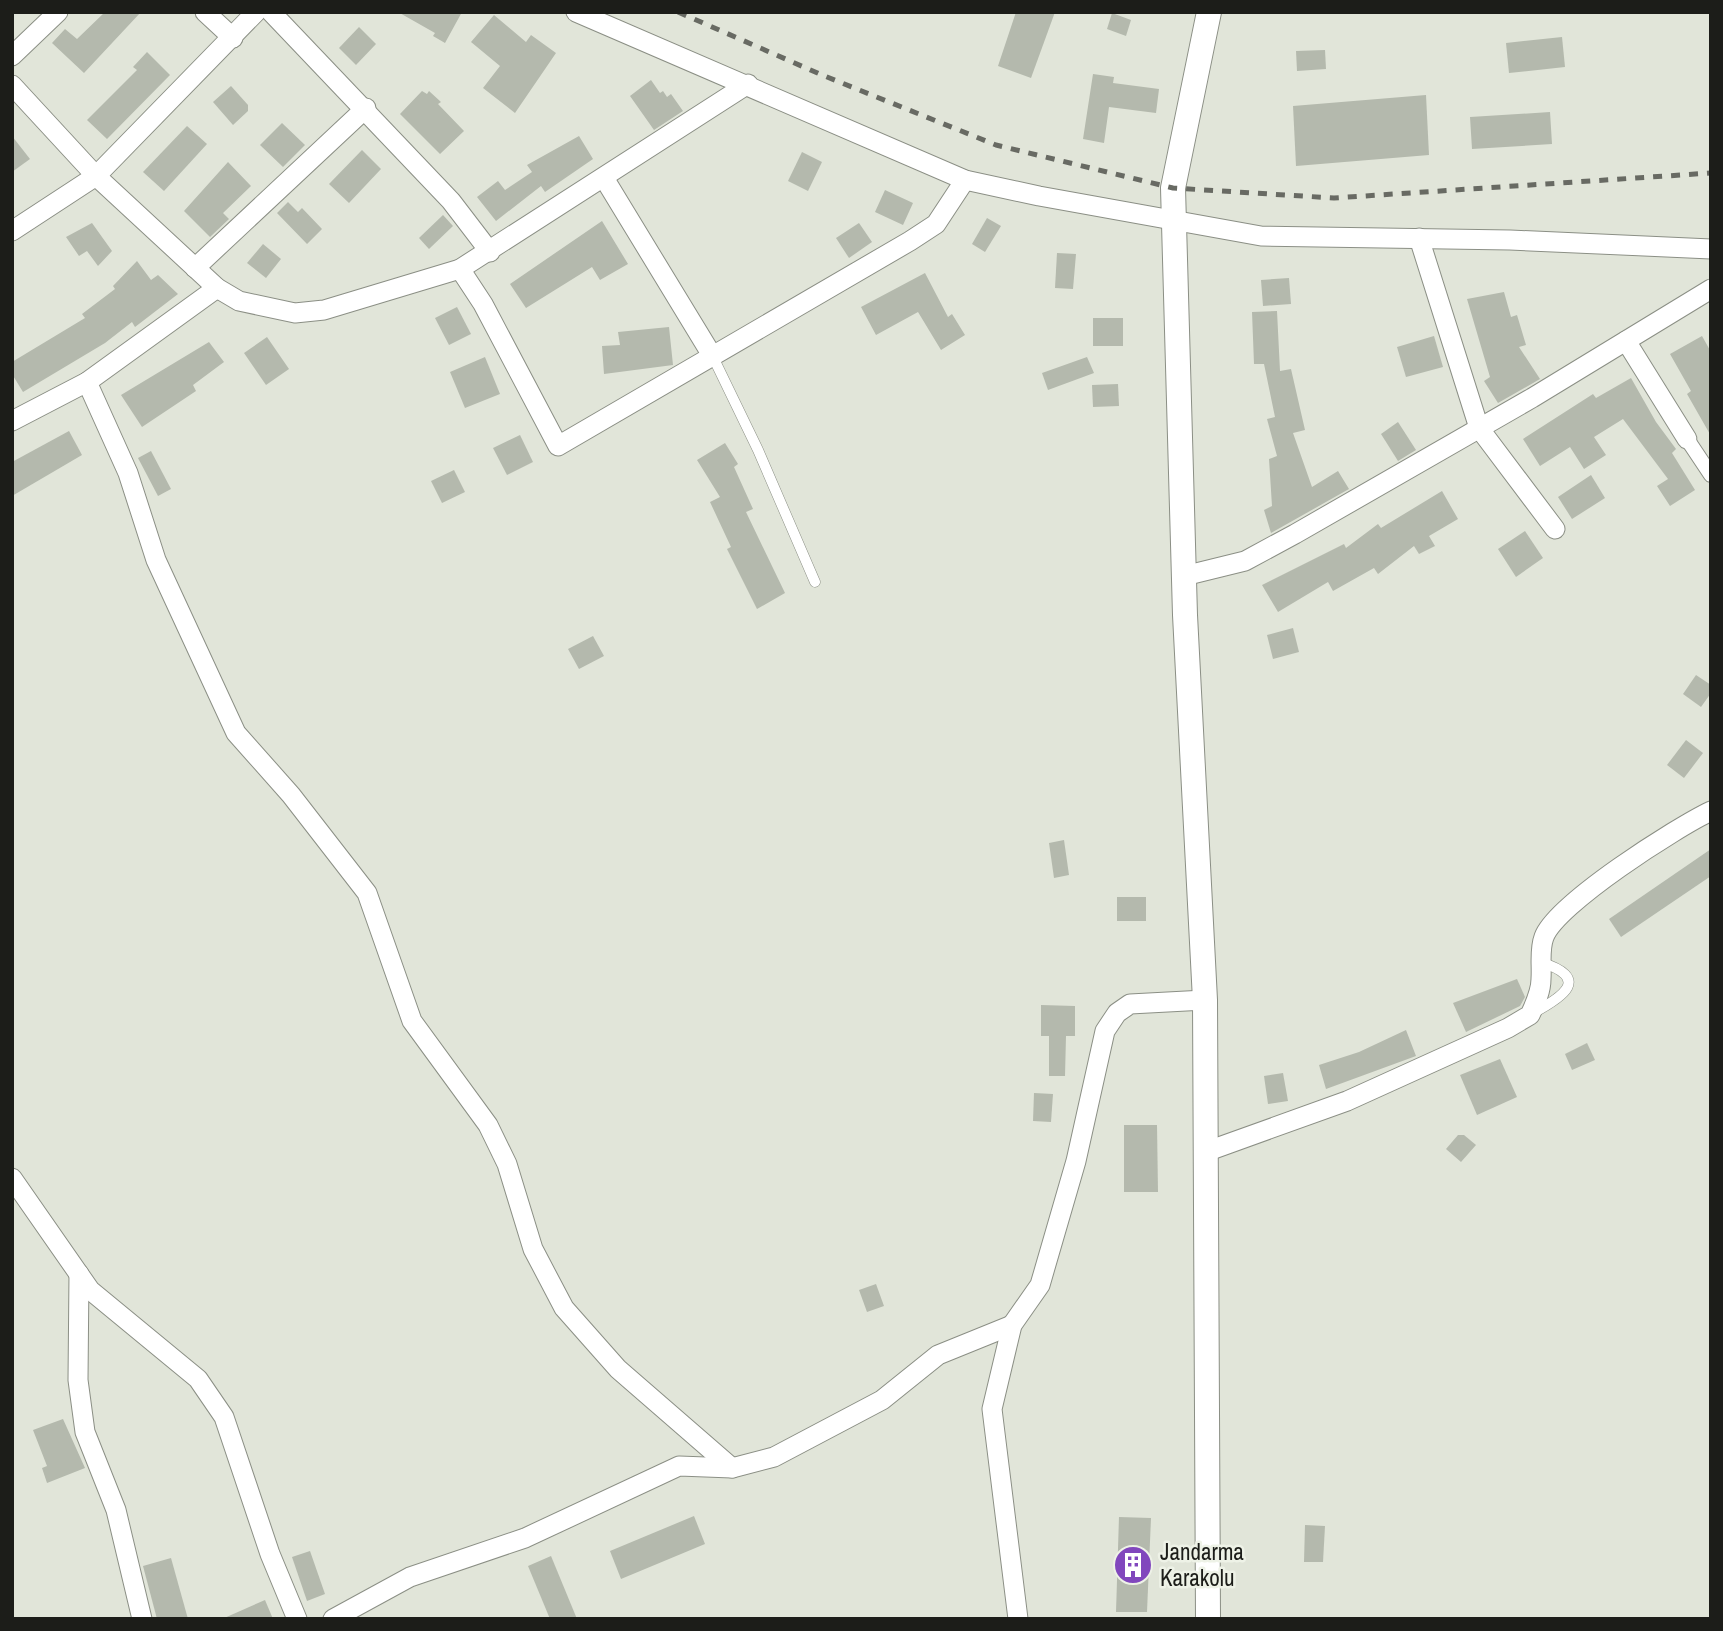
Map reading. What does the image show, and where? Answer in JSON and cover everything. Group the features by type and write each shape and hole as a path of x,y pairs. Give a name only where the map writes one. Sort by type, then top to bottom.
{"street":[{"path":"12,56 58,12"},
{"path":"205,12 233,38"},
{"path":"12,231 96,176 256,12"},
{"path":"271,12 366,108 451,201 490,252"},
{"path":"576,12 965,180 1173,223 1261,236 1392,240 1419,238 1711,249"},
{"path":"1208,1619 1208,1151 1205,1000 1184,576 1173,188 1209,12"},
{"path":"1199,66 1220,12"},
{"path":"12,85 96,176 216,288 239,302 295,313 324,310 460,269 748,85"},
{"path":"195,268 366,108"},
{"path":"604,178 713,357"},
{"path":"460,269 483,304 558,446 833,288 936,224 965,180"},
{"path":"1419,238 1479,428 1555,529"},
{"path":"12,421 87,383 216,288"},
{"path":"1184,576 1245,561 1479,428 1711,289"},
{"path":"1626,341 1711,475"},
{"path":"87,383 128,473 156,560 236,733 291,795 367,893 412,1021 488,1125 507,1164 533,1249 564,1308 618,1368 732,1468"},
{"path":"1208,1151 1347,1101 1508,1028 1530,1015 1541,981 1540,962 1548,927 1569,906 1617,870 1711,811"},
{"path":"1017,1619 992,1409 1012,1325 1040,1285 1076,1161 1105,1031 1117,1013 1130,1004 1205,1000"},
{"path":"12,1178 90,1290 198,1379 224,1417 270,1554 297,1619"},
{"path":"79,1274 78,1380 85,1432 116,1510 142,1619"},
{"path":"333,1619 410,1577 525,1538 679,1466 732,1468 774,1457 882,1400 938,1355 1012,1325"}],"lane":[{"path":"713,357 758,450 815,582"},
{"path":"1530,1015 1563,996 1569,985 1568,979 1559,970 1540,962"}],"building":[{"path":"105,12 141,12 84,73 52,43 65,29 77,39"},
{"path":"398,12 462,12 445,43 433,36 435,33"},
{"path":"1016,12 1055,12 1031,78 998,66"},
{"path":"1112,13 1131,20 1126,36 1107,29"},
{"path":"494,15 526,42 531,35 556,53 515,113 483,88 500,66 471,42"},
{"path":"359,27 376,44 356,65 339,48"},
{"path":"1562,37 1565,67 1509,73 1506,43"},
{"path":"1325,50 1326,69 1297,71 1296,51"},
{"path":"147,52 170,75 107,139 87,120 137,70 133,67"},
{"path":"1093,74 1114,77 1113,83 1159,89 1156,113 1109,107 1104,143 1083,139"},
{"path":"651,80 660,93 663,91 667,97 671,94 683,111 654,130 630,96"},
{"path":"231,86 248,105 248,111 233,125 213,102"},
{"path":"422,91 427,94 429,91 441,102 438,104 464,131 440,154 400,114"},
{"path":"1426,95 1429,155 1296,166 1293,106"},
{"path":"1550,112 1552,144 1472,149 1470,117"},
{"path":"282,123 305,145 283,167 260,145"},
{"path":"187,126 207,144 164,191 143,172"},
{"path":"12,136 30,159 12,172"},
{"path":"579,136 593,159 545,192 541,186 496,221 477,197 498,181 505,190 532,172 527,165"},
{"path":"362,150 381,169 349,203 329,184"},
{"path":"802,152 822,162 808,191 788,181"},
{"path":"228,162 251,186 223,213 229,219 210,237 184,211"},
{"path":"885,190 913,203 903,225 875,212"},
{"path":"288,202 298,212 302,208 322,229 307,244 277,213"},
{"path":"443,215 453,226 429,249 419,238"},
{"path":"987,218 1001,226 985,252 972,244"},
{"path":"602,221 628,264 600,280 592,267 526,308 510,284"},
{"path":"92,223 112,251 98,266 87,251 79,256 66,237"},
{"path":"859,223 872,242 849,258 836,238"},
{"path":"263,244 281,259 266,278 247,263"},
{"path":"1057,253 1076,254 1073,289 1055,288"},
{"path":"137,261 151,280 158,275 178,294 135,327 132,322 105,343 23,392 12,374 12,362 85,318 82,314 115,289 113,286"},
{"path":"925,273 948,317 952,314 965,335 941,350 918,312 876,335 861,307"},
{"path":"1289,278 1291,304 1263,306 1261,280"},
{"path":"1504,292 1511,317 1517,315 1526,345 1519,347 1540,379 1498,403 1484,381 1490,377 1467,299"},
{"path":"457,307 471,334 449,345 435,318"},
{"path":"1277,311 1280,371 1291,369 1305,430 1293,433 1312,487 1338,471 1349,489 1271,533 1264,510 1272,506 1269,459 1277,456 1267,419 1275,417 1264,364 1254,364 1252,312"},
{"path":"1093,318 1123,318 1123,346 1093,346"},
{"path":"669,327 673,365 604,374 602,346 620,345 618,332"},
{"path":"1434,336 1443,367 1406,377 1397,347"},
{"path":"1702,336 1711,352 1711,436 1687,394 1691,391 1670,354"},
{"path":"267,337 289,369 266,385 244,353"},
{"path":"209,342 224,362 193,385 196,391 142,427 121,395"},
{"path":"485,357 500,394 465,408 450,372"},
{"path":"1087,357 1094,373 1048,390 1042,373"},
{"path":"1631,378 1656,422 1676,449 1672,453 1695,490 1670,506 1657,486 1668,479 1623,419 1594,437 1606,455 1584,469 1570,447 1540,466 1523,439 1593,394 1596,398"},
{"path":"1118,384 1119,406 1093,407 1092,385"},
{"path":"1398,422 1416,450 1398,461 1381,434"},
{"path":"69,431 82,455 12,496 12,462"},
{"path":"520,435 533,462 507,475 493,448"},
{"path":"725,443 738,464 734,467 753,509 746,512 785,593 757,609 727,549 731,547 710,502 720,497 697,460"},
{"path":"151,451 171,489 158,496 138,458"},
{"path":"454,470 465,492 442,503 431,481"},
{"path":"1591,475 1605,498 1572,519 1558,497"},
{"path":"1442,491 1458,519 1429,536 1435,546 1419,554 1414,546 1378,574 1374,568 1333,591 1328,582 1278,612 1262,585 1344,544 1346,548 1378,524 1381,528"},
{"path":"1525,531 1543,558 1516,577 1498,549"},
{"path":"1293,628 1299,652 1273,659 1267,635"},
{"path":"593,636 604,656 579,669 568,649"},
{"path":"1696,675 1711,685 1711,693 1701,707 1683,694"},
{"path":"1686,740 1703,753 1684,778 1667,765"},
{"path":"1064,840 1069,875 1054,878 1049,843"},
{"path":"1711,849 1711,876 1621,937 1609,919"},
{"path":"1117,897 1146,897 1146,921 1117,921"},
{"path":"1517,979 1525,997 1520,1006 1466,1032 1453,1003"},
{"path":"1041,1005 1075,1006 1075,1036 1066,1036 1065,1076 1049,1076 1049,1036 1041,1036"},
{"path":"1406,1030 1416,1056 1326,1089 1319,1065 1359,1052"},
{"path":"1587,1043 1595,1060 1572,1070 1565,1054"},
{"path":"1500,1059 1517,1097 1477,1115 1460,1075"},
{"path":"1283,1073 1288,1101 1268,1104 1264,1076"},
{"path":"1034,1093 1053,1094 1051,1122 1033,1121"},
{"path":"1124,1125 1157,1125 1158,1192 1124,1192"},
{"path":"1458,1135 1464,1135 1476,1145 1461,1162 1446,1149"},
{"path":"876,1284 884,1306 867,1312 859,1290"},
{"path":"63,1419 85,1468 47,1483 42,1468 47,1466 33,1430"},
{"path":"694,1516 705,1544 621,1579 610,1551"},
{"name":"Jandarma Karakolu","path":"1119,1517 1151,1518 1147,1612 1116,1612"},
{"path":"1305,1525 1325,1526 1323,1562 1304,1562"},
{"path":"310,1551 325,1594 307,1601 292,1557"},
{"path":"551,1556 577,1619 550,1619 528,1566"},
{"path":"171,1558 188,1619 157,1619 143,1566"},
{"path":"265,1600 273,1619 222,1619"}],"railway":[{"path":"678,12 822,75 996,145 1173,188 1334,198 1711,173"}],"place":[{"name":"Jandarma Karakolu","path":"1133,1565"}]}
